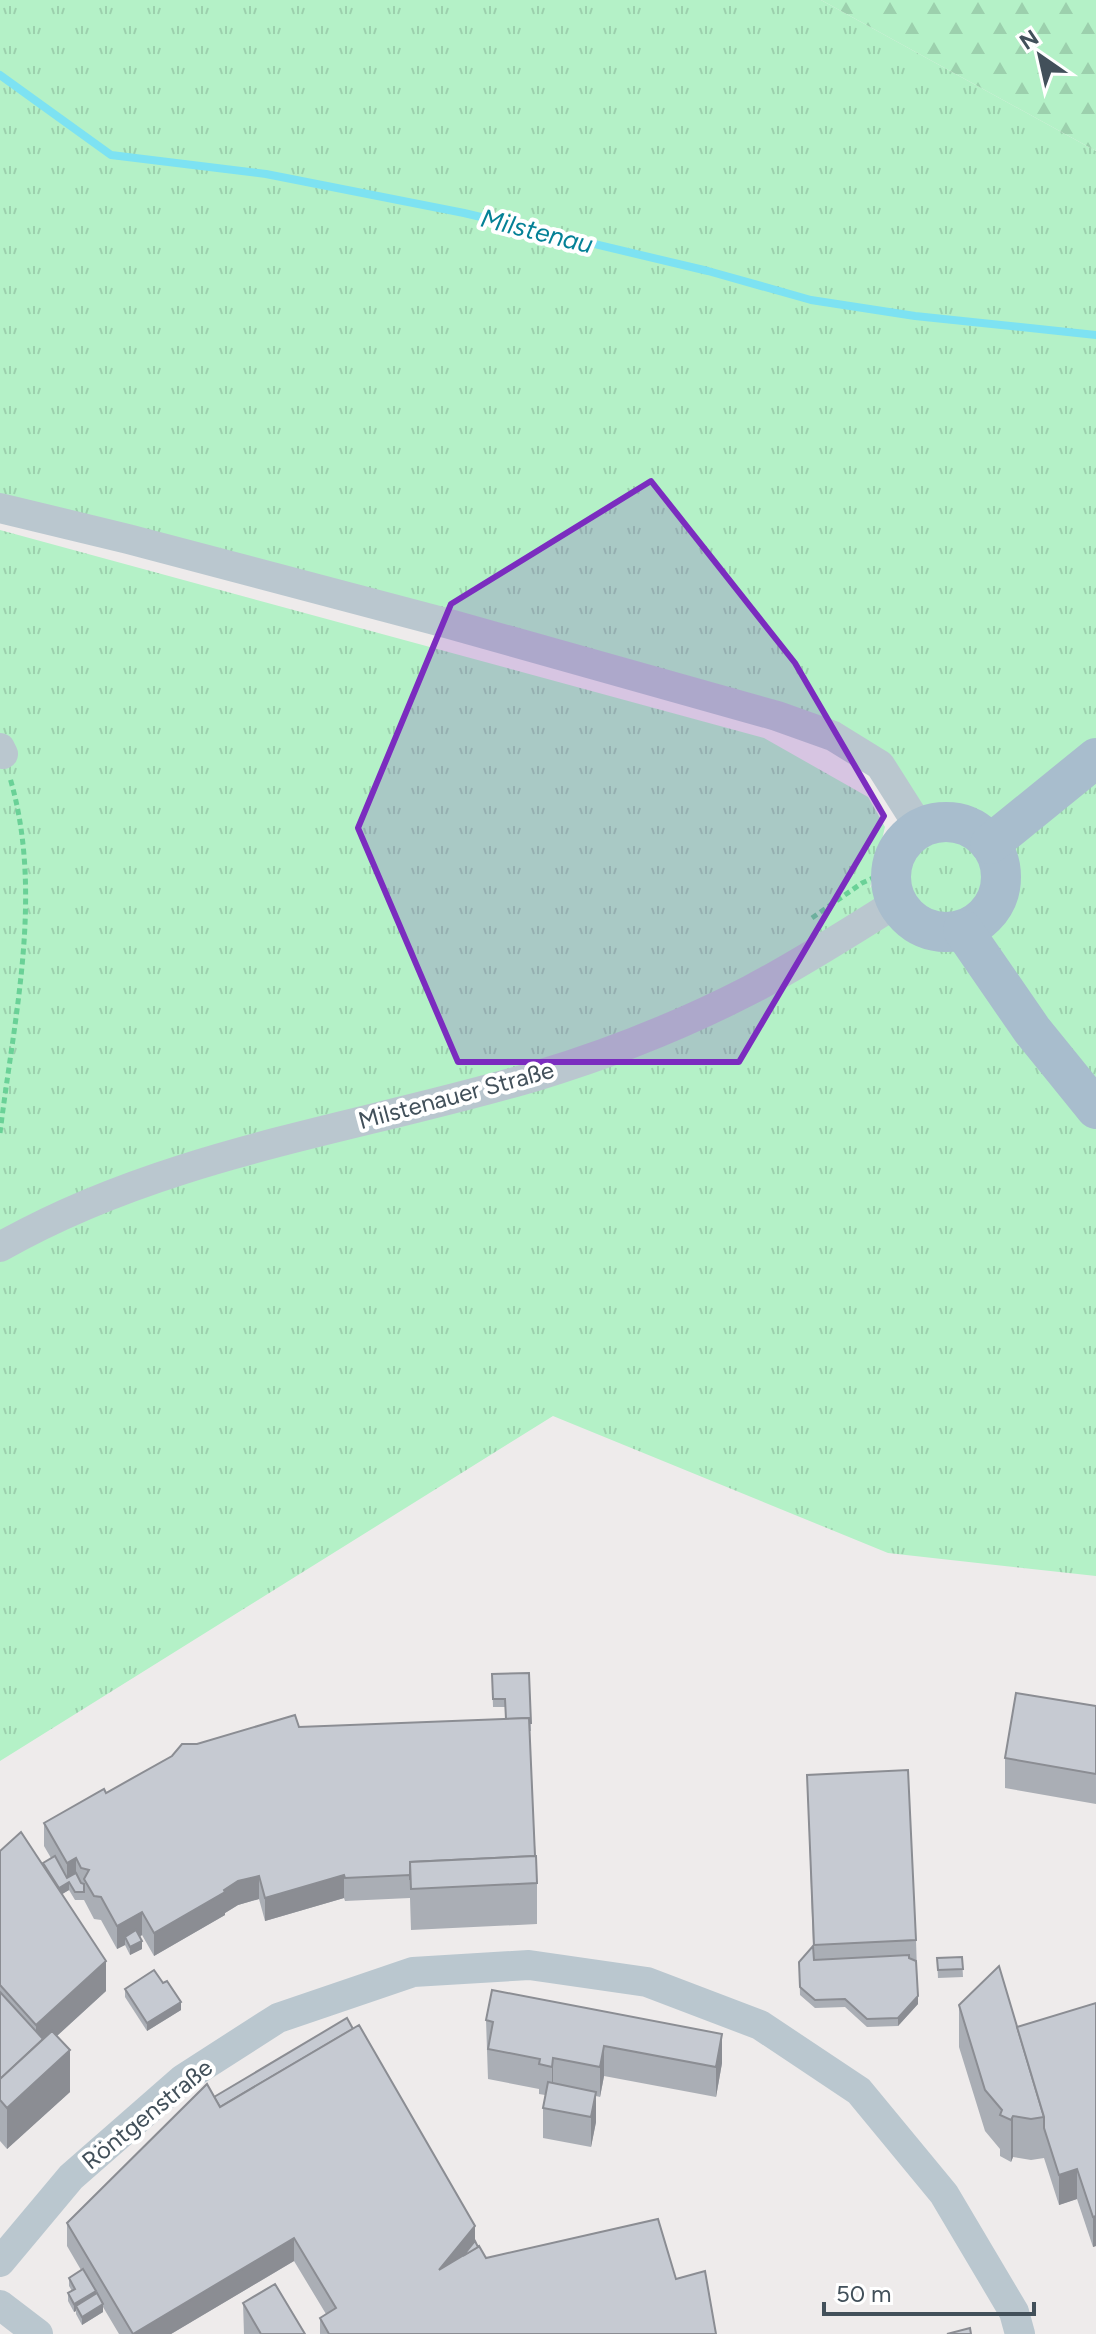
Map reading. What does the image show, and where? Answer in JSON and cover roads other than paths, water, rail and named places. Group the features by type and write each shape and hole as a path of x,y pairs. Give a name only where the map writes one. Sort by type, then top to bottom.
{"main road":[{"path":"990,844 1096,758"},
{"path":"938,822 957,823 975,830 990,844 1001,874 998,895 988,913 963,930 942,933 923,928 908,918 894,887 897,849 909,836 920,828 938,822"},
{"path":"963,930 1032,1030 1096,1109"}],"street":[{"path":"0,508 446,623 777,716 833,736 880,765 920,828"},
{"name":"Milstenauer Straße","path":"0,1247 95,1199 159,1178 306,1134 537,1076 631,1043 749,990 894,887"},
{"name":"Röntgenstraße","path":"0,2262 71,2177 183,2079 278,2018 413,1972 529,1965 647,1982 760,2025 859,2091 944,2194 1014,2312 1020,2334"},
{"path":"0,2305 38,2334"}],"waterway":[{"name":"Milstenau","path":"0,75 111,155 266,174 464,213 708,271 811,300 915,316 1096,335"}]}
